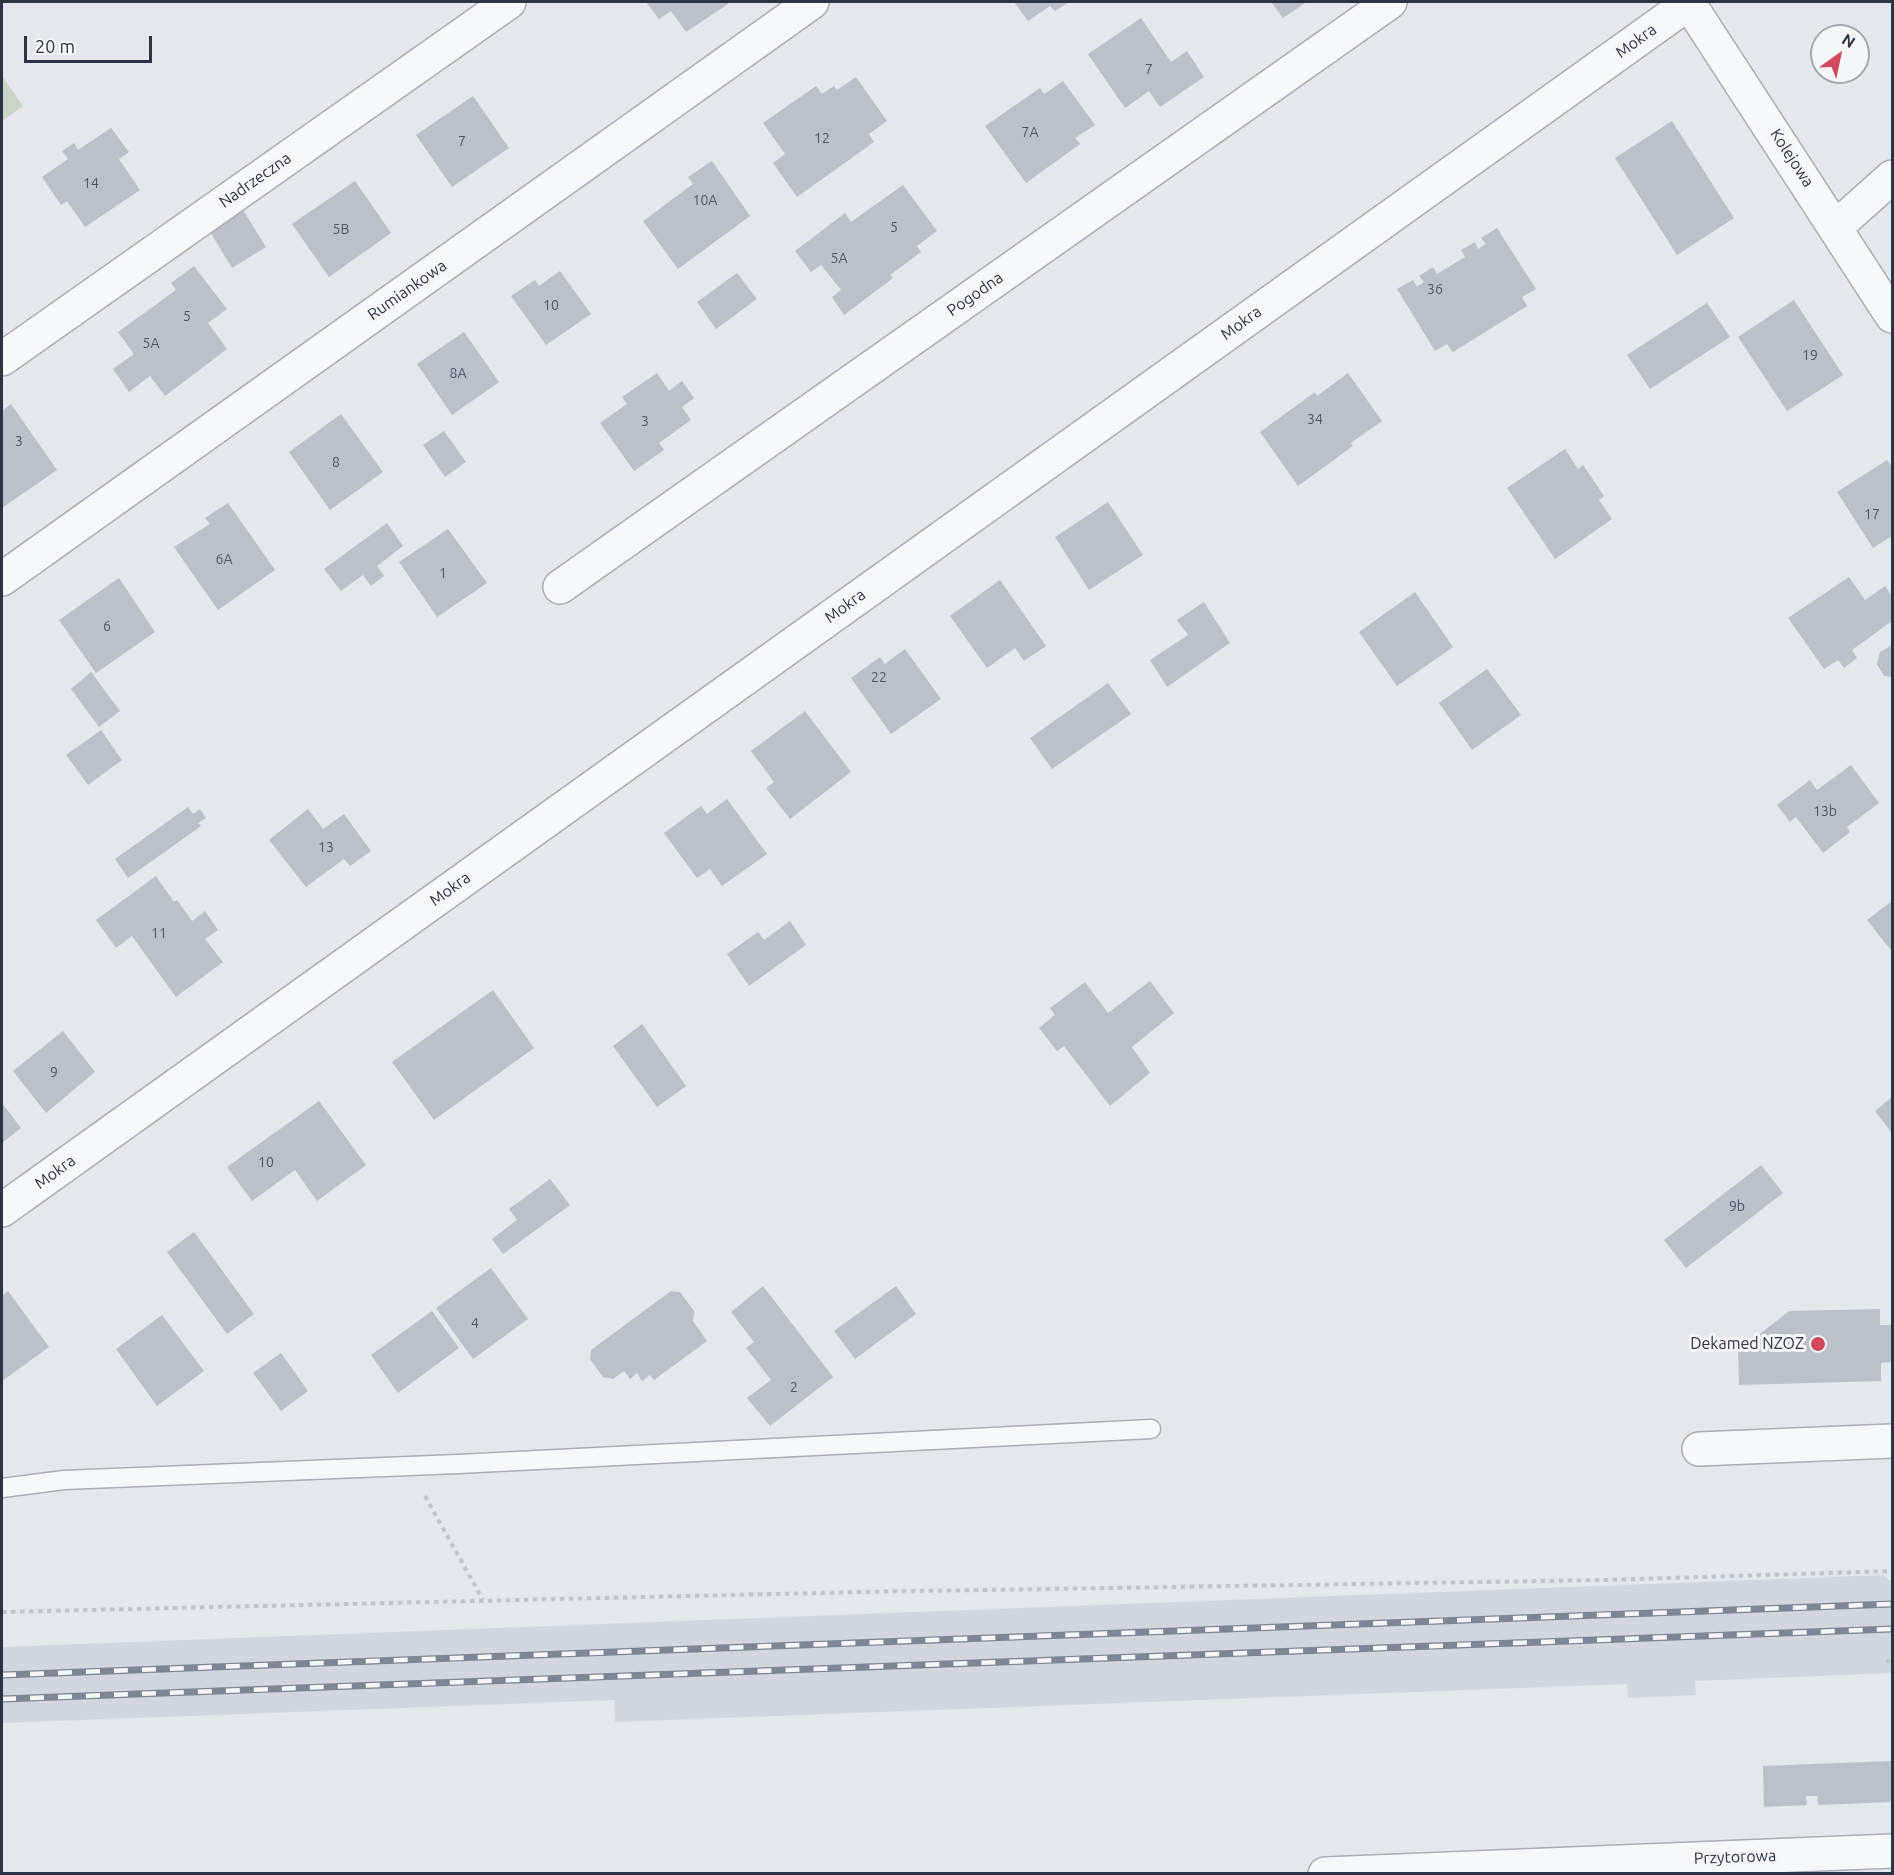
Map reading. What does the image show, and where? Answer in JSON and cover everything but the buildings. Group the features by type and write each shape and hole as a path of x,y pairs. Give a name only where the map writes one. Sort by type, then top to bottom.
{"street":[{"name":"Nadrzeczna","path":"2,359 510,2"},
{"name":"Rumiankowa","path":"2,579 812,2"},
{"name":"Pogodna","path":"560,587 1390,2"},
{"name":"Kolejowa","path":"1689,2 1837,226 1893,316"},
{"name":"Mokra","path":"2,1210 1689,2"},
{"path":"1837,226 1893,177"},
{"path":"1699,1449 1893,1441"},
{"name":"Przytorowa","path":"1325,1874 1893,1851"}],"lane":[{"path":"2,1488 64,1480 409,1466 1150,1429"}],"path":[{"path":"409,1466 483,1600"},
{"path":"2,1612 483,1600 1594,1580 1893,1571"},
{"path":"1886,1661 1893,1661"}],"shaded area":[{"path":"1883,1575 1892,1582 1892,1673 1695,1681 1696,1695 1628,1698 1627,1684 615,1722 614,1700 2,1723 2,1647"}],"green space":[{"path":"2,76 23,106 2,121"}],"railway":[{"path":"2,1675 1892,1604"},
{"path":"2,1699 1892,1629"}],"place":[{"name":"Dekamed NZOZ","path":"1818,1344"}]}
